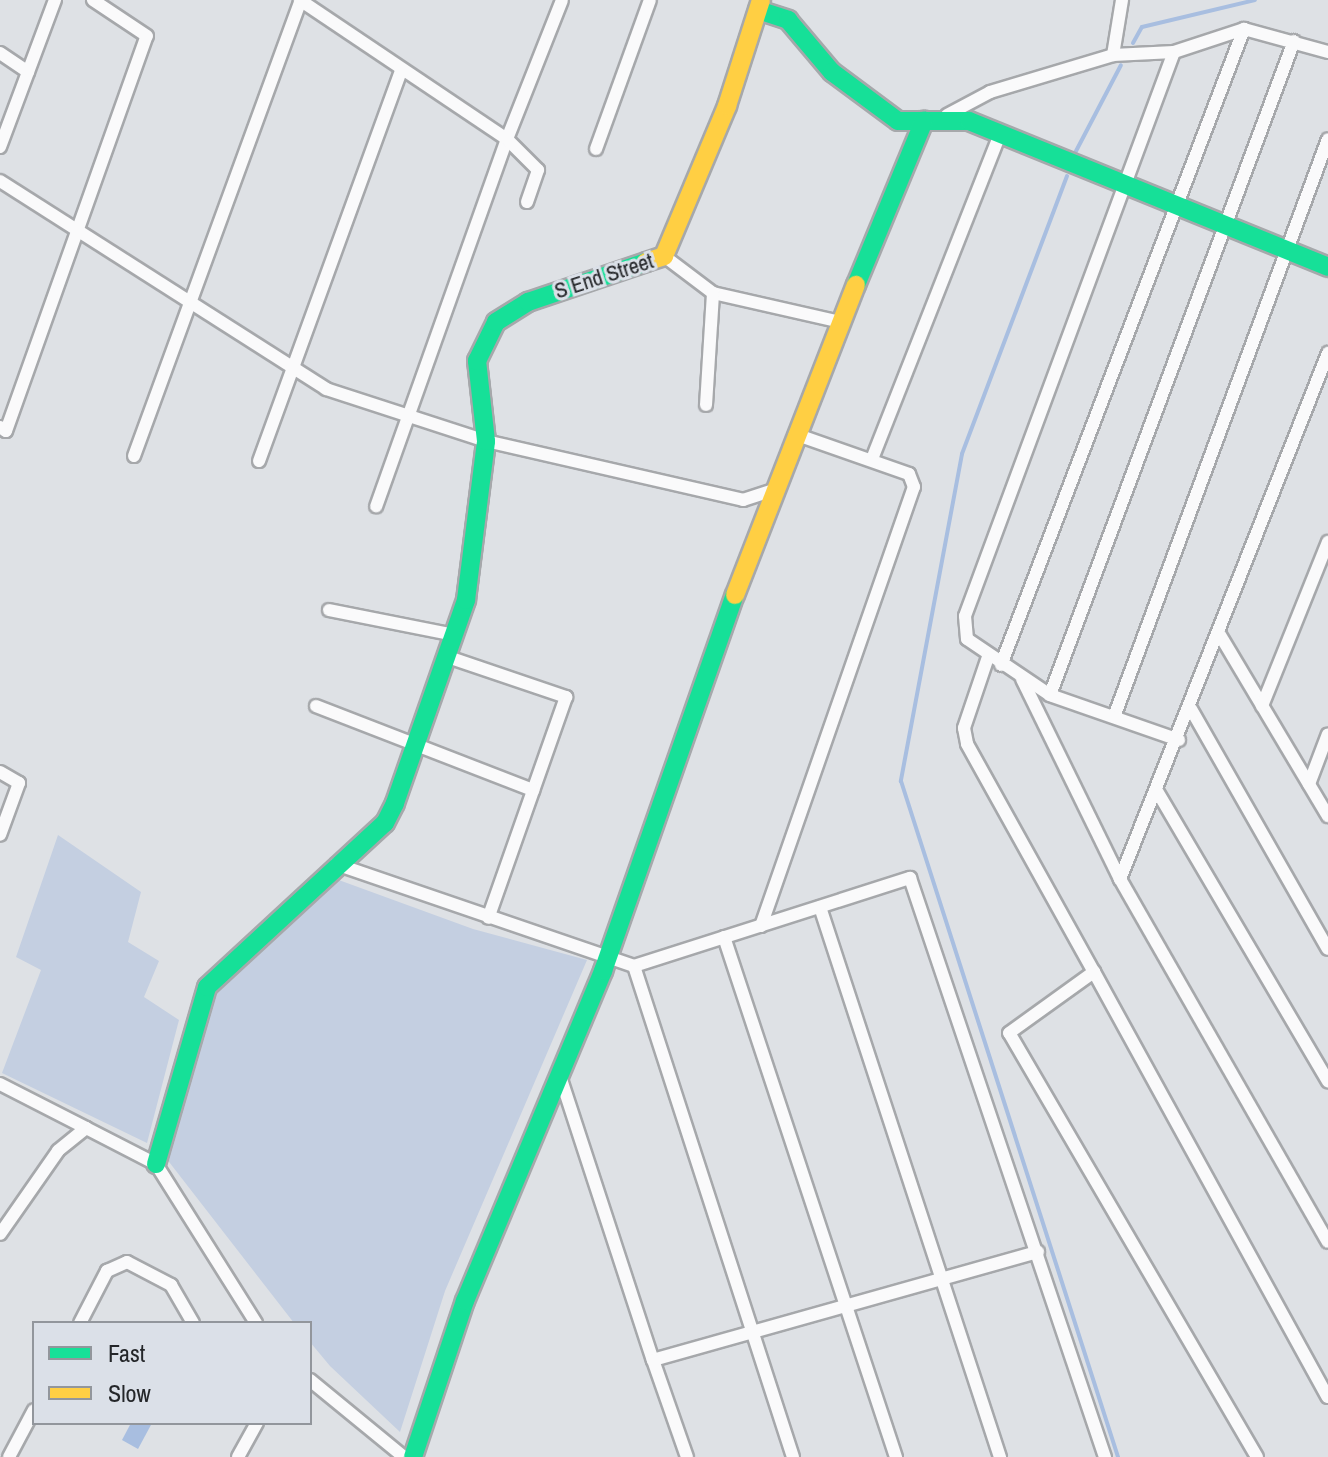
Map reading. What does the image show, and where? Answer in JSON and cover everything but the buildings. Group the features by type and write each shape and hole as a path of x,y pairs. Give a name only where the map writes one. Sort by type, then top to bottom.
{"street":[{"path":"0,147 55,0"},
{"path":"0,427 6,431 147,36 93,0"},
{"path":"134,456 300,0 507,139 538,170 527,202"},
{"path":"376,506 413,417 507,139 562,0"},
{"path":"596,149 650,0"},
{"path":"1113,55 1122,0"},
{"path":"760,5 788,20 870,107 898,121 924,121 947,115 990,92 1113,55 1174,52 1244,29 1328,52"},
{"name":"S End Street","path":"156,1164 207,987 336,864 385,823 417,745 466,600 486,441 477,361 496,322 528,302 664,256 760,5"},
{"path":"1001,665 1244,29"},
{"path":"1050,695 1228,229 1294,41"},
{"path":"1174,52 1128,189 965,616 967,639 988,657 1050,695 1179,740"},
{"path":"0,53 28,72"},
{"path":"259,461 401,70"},
{"path":"947,115 1000,134 1175,209 1328,267"},
{"path":"413,1457 465,1301 609,954 771,491 924,121"},
{"path":"872,459 1000,134"},
{"path":"1114,717 1328,139"},
{"path":"0,181 326,389 486,441 743,500 771,491"},
{"path":"664,256 713,293 841,322"},
{"path":"706,405 713,293"},
{"path":"1120,879 1179,740 1328,353"},
{"path":"761,926 914,487 909,474 795,434"},
{"path":"1262,706 1328,542"},
{"path":"329,610 455,635"},
{"path":"1220,635 1328,816"},
{"path":"448,657 566,697 488,918"},
{"path":"988,657 964,728 967,744 1328,1397"},
{"path":"1021,677 1120,879 1328,1242"},
{"path":"316,706 533,790"},
{"path":"1191,709 1328,949"},
{"path":"1309,784 1328,734"},
{"path":"0,772 19,783 0,835"},
{"path":"1157,791 1328,1081"},
{"path":"336,864 488,918 609,954 634,966 910,878 1105,1457"},
{"path":"820,907 1000,1457"},
{"path":"724,937 896,1457"},
{"path":"634,966 750,1334 793,1457"},
{"path":"1094,972 1009,1033 1257,1457"},
{"path":"559,1073 687,1457"},
{"path":"0,1084 156,1164 255,1321"},
{"path":"0,1234 58,1151 86,1128"},
{"path":"653,1360 1038,1252"},
{"path":"81,1321 107,1271 127,1262 171,1285 192,1321"},
{"path":"312,1382 404,1457"},
{"path":"9,1457 32,1414"},
{"path":"238,1457 256,1425"}],"shaded area":[{"path":"58,835 141,892 128,942 159,961 144,997 179,1020 147,1143 2,1073 41,970 16,957"},
{"path":"336,879 473,929 587,960 445,1291 400,1432 330,1366 312,1344 312,1321 292,1321 166,1158 217,992"}],"water":[{"path":"130,1425 151,1425 138,1449 122,1440"}],"waterway":[{"path":"1133,43 1142,27 1255,0"},
{"path":"1075,153 1121,65"},
{"path":"1067,176 962,454 901,781 1118,1457"}],"traffic: fast":[{"path":"758,10 788,20 832,72 898,121 969,121 1328,267"},
{"path":"856,285 924,121"},
{"path":"156,1164 207,987 385,823 395,803 466,600 486,441 477,361 496,322 528,302 646,262"},
{"path":"413,1457 465,1301 603,971 735,595"}],"traffic: slow":[{"path":"646,262 664,256 727,106 761,0"},
{"path":"735,595 856,285"}]}
